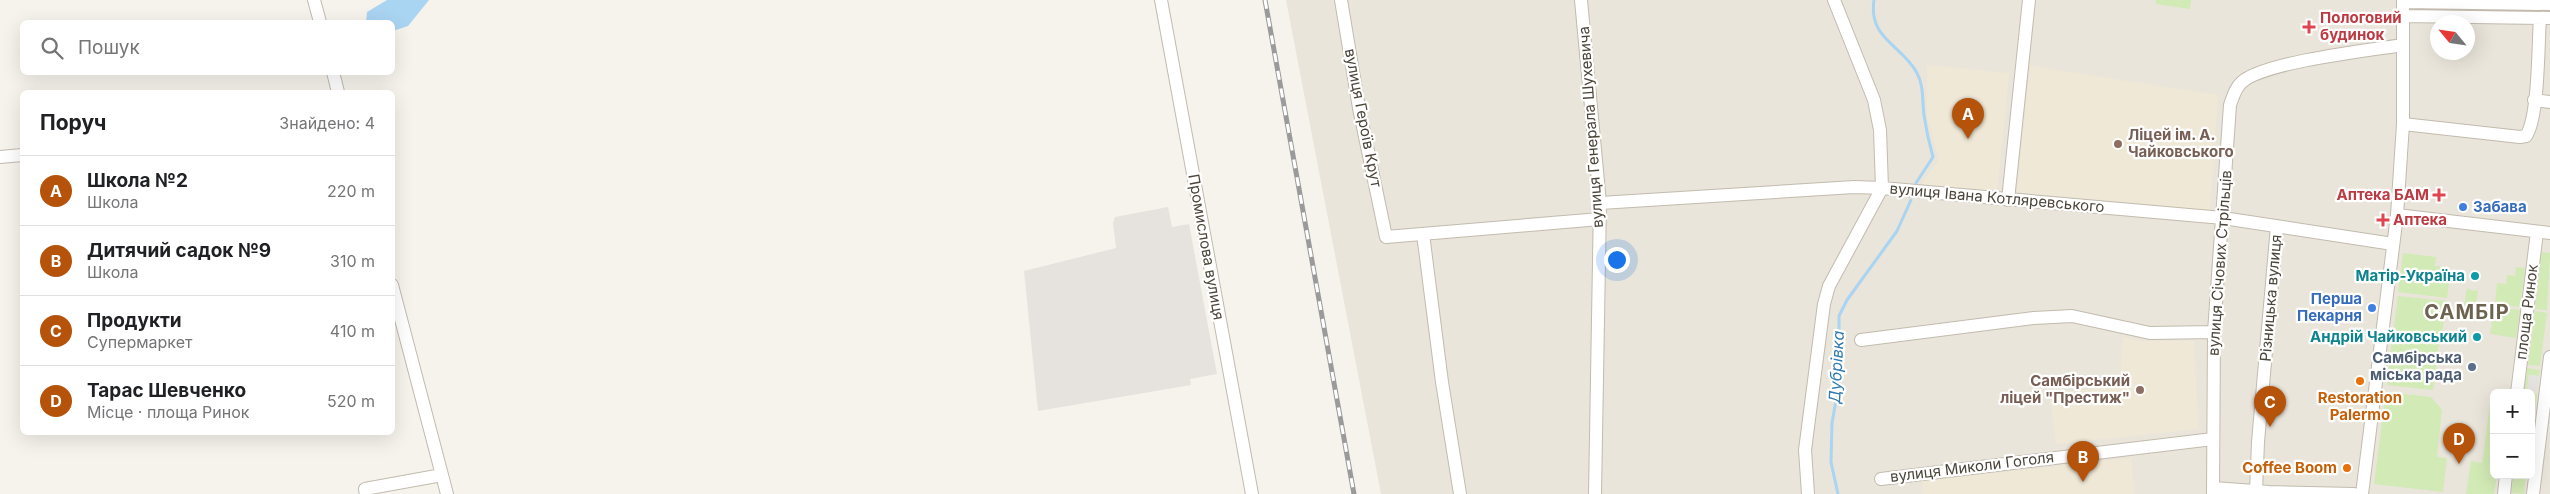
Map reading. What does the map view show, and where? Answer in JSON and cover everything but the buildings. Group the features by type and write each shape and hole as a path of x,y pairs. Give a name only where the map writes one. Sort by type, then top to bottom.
{"street":[{"path":"314,0 319,20"},
{"name":"Промислова вулиця","path":"1161,0 1252,494"},
{"name":"вулиця Героїв Крут","path":"1341,0 1386,237 1423,234"},
{"name":"вулиця Генерала Шухевича","path":"1581,0 1600,203 1595,494"},
{"path":"1808,494 1805,450 1824,304 1829,286 1882,188 1880,130 1874,100 1834,0"},
{"path":"2008,200 2028,0"},
{"path":"2362,494 2397,215 2403,124 2403,1 2550,4"},
{"path":"2403,16 2545,18 2530,130 2526,136 2520,137 2403,124"},
{"name":"вулиця Січових Стрільців","path":"2213,491 2214,332 2230,105 2234,93 2241,82 2253,75 2302,62 2403,45"},
{"path":"334,75 338,90"},
{"path":"2534,100 2550,102"},
{"path":"0,157 20,155"},
{"name":"вулиця Івана Котляревського","path":"1600,203 1854,187 1882,188 2223,218 2393,244"},
{"name":"площа Ринок","path":"2397,215 2544,233 2517,389"},
{"path":"1460,494 1442,382 1423,234 1600,218"},
{"name":"Різницька вулиця","path":"2256,491 2258,442 2277,226"},
{"path":"395,296 448,494"},
{"path":"1861,340 2034,318 2072,316 2150,333 2214,332"},
{"name":"площа Ринок","path":"2533,494 2549,378 2550,357"},
{"name":"вулиця Миколи Гоголя","path":"1881,479 2213,438"},
{"path":"366,494 365,489 442,475"},
{"path":"2504,494 2506,479"},
{"path":"2213,491 2354,494"}],"shaded area":[{"path":"1286,0 2550,0 2550,494 1381,494"},
{"path":"1927,65 2009,73 1997,191 1920,185 1939,160 1927,117"},
{"name":"Ліцей ім. А. Чайковського","path":"2030,66 2218,95 2210,210 2017,192"},
{"path":"1168,207 1172,227 1189,224 1217,374 1190,379 1191,385 1038,411 1024,271 1116,248 1113,223 1115,217"},
{"name":"Самбірський ліцей \"Престиж\"","path":"2123,337 2141,341 2194,341 2198,429 2056,444 2049,393 2119,387"},
{"path":"2529,375 2539,376 2537,391 2535,389 2527,389"},
{"path":"2131,458 2134,494 1923,494 1922,481"}],"green space":[{"path":"2156,0 2191,0 2190,9 2156,4"},
{"path":"2542,252 2550,253 2547,310 2535,309"},
{"path":"2403,253 2436,257 2435,266 2443,267 2441,276 2450,277 2447,298 2398,292"},
{"path":"2516,267 2525,268 2520,307 2495,304 2497,283 2506,284 2507,275 2515,276"},
{"path":"2467,288 2473,291 2478,290 2475,314 2469,318 2463,313"},
{"path":"2398,296 2447,301 2441,340 2393,334"},
{"path":"2494,307 2520,310 2516,338 2490,334"},
{"path":"2535,311 2547,313 2540,366 2528,365"},
{"path":"2392,337 2439,342 2433,390 2387,385"},
{"path":"2527,368 2540,370 2539,376 2529,375 2527,389 2525,389"},
{"path":"2386,392 2431,397 2442,410 2437,457 2447,458 2443,492 2374,484"},
{"path":"2490,404 2490,479 2496,479 2494,494 2466,494 2471,461 2482,463"},
{"path":"2513,479 2526,479 2524,494 2511,493"}],"water":[{"path":"387,0 429,0 408,26 395,30 395,20 366,20 367,12"}],"waterway":[{"name":"Дубрівка","path":"1874,0 1876,24 1881,33 1911,63 1921,83 1923,109 1933,157 1916,183"},
{"name":"Дубрівка","path":"1838,494 1831,462 1832,423 1839,383 1839,316 1847,300 1897,231 1911,200"}],"railway":[{"path":"1265,0 1354,494"}],"place":[{"name":"Пологовий будинок","path":"2309,27"},
{"name":"Школа №2","path":"1968,139"},
{"name":"Ліцей ім. А. Чайковського","path":"2118,144"},
{"name":"Аптека БАМ","path":"2439,195"},
{"name":"Забава","path":"2463,207"},
{"name":"Аптека","path":"2383,220"},
{"name":"Матір-Україна","path":"2475,276"},
{"name":"Перша Пекарня","path":"2372,308"},
{"name":"Андрій Чайковський","path":"2477,337"},
{"name":"Самбірська міська рада","path":"2472,367"},
{"name":"Restoration Palermo","path":"2360,381"},
{"name":"Самбірський ліцей \"Престиж\"","path":"2140,390"},
{"name":"Продукти","path":"2270,427"},
{"name":"Тарас Шевченко","path":"2459,464"},
{"name":"Coffee Boom","path":"2347,468"},
{"name":"Дитячий садок №9","path":"2083,482"}],"district":[{"name":"САМБІР","path":"2467,312"}]}
